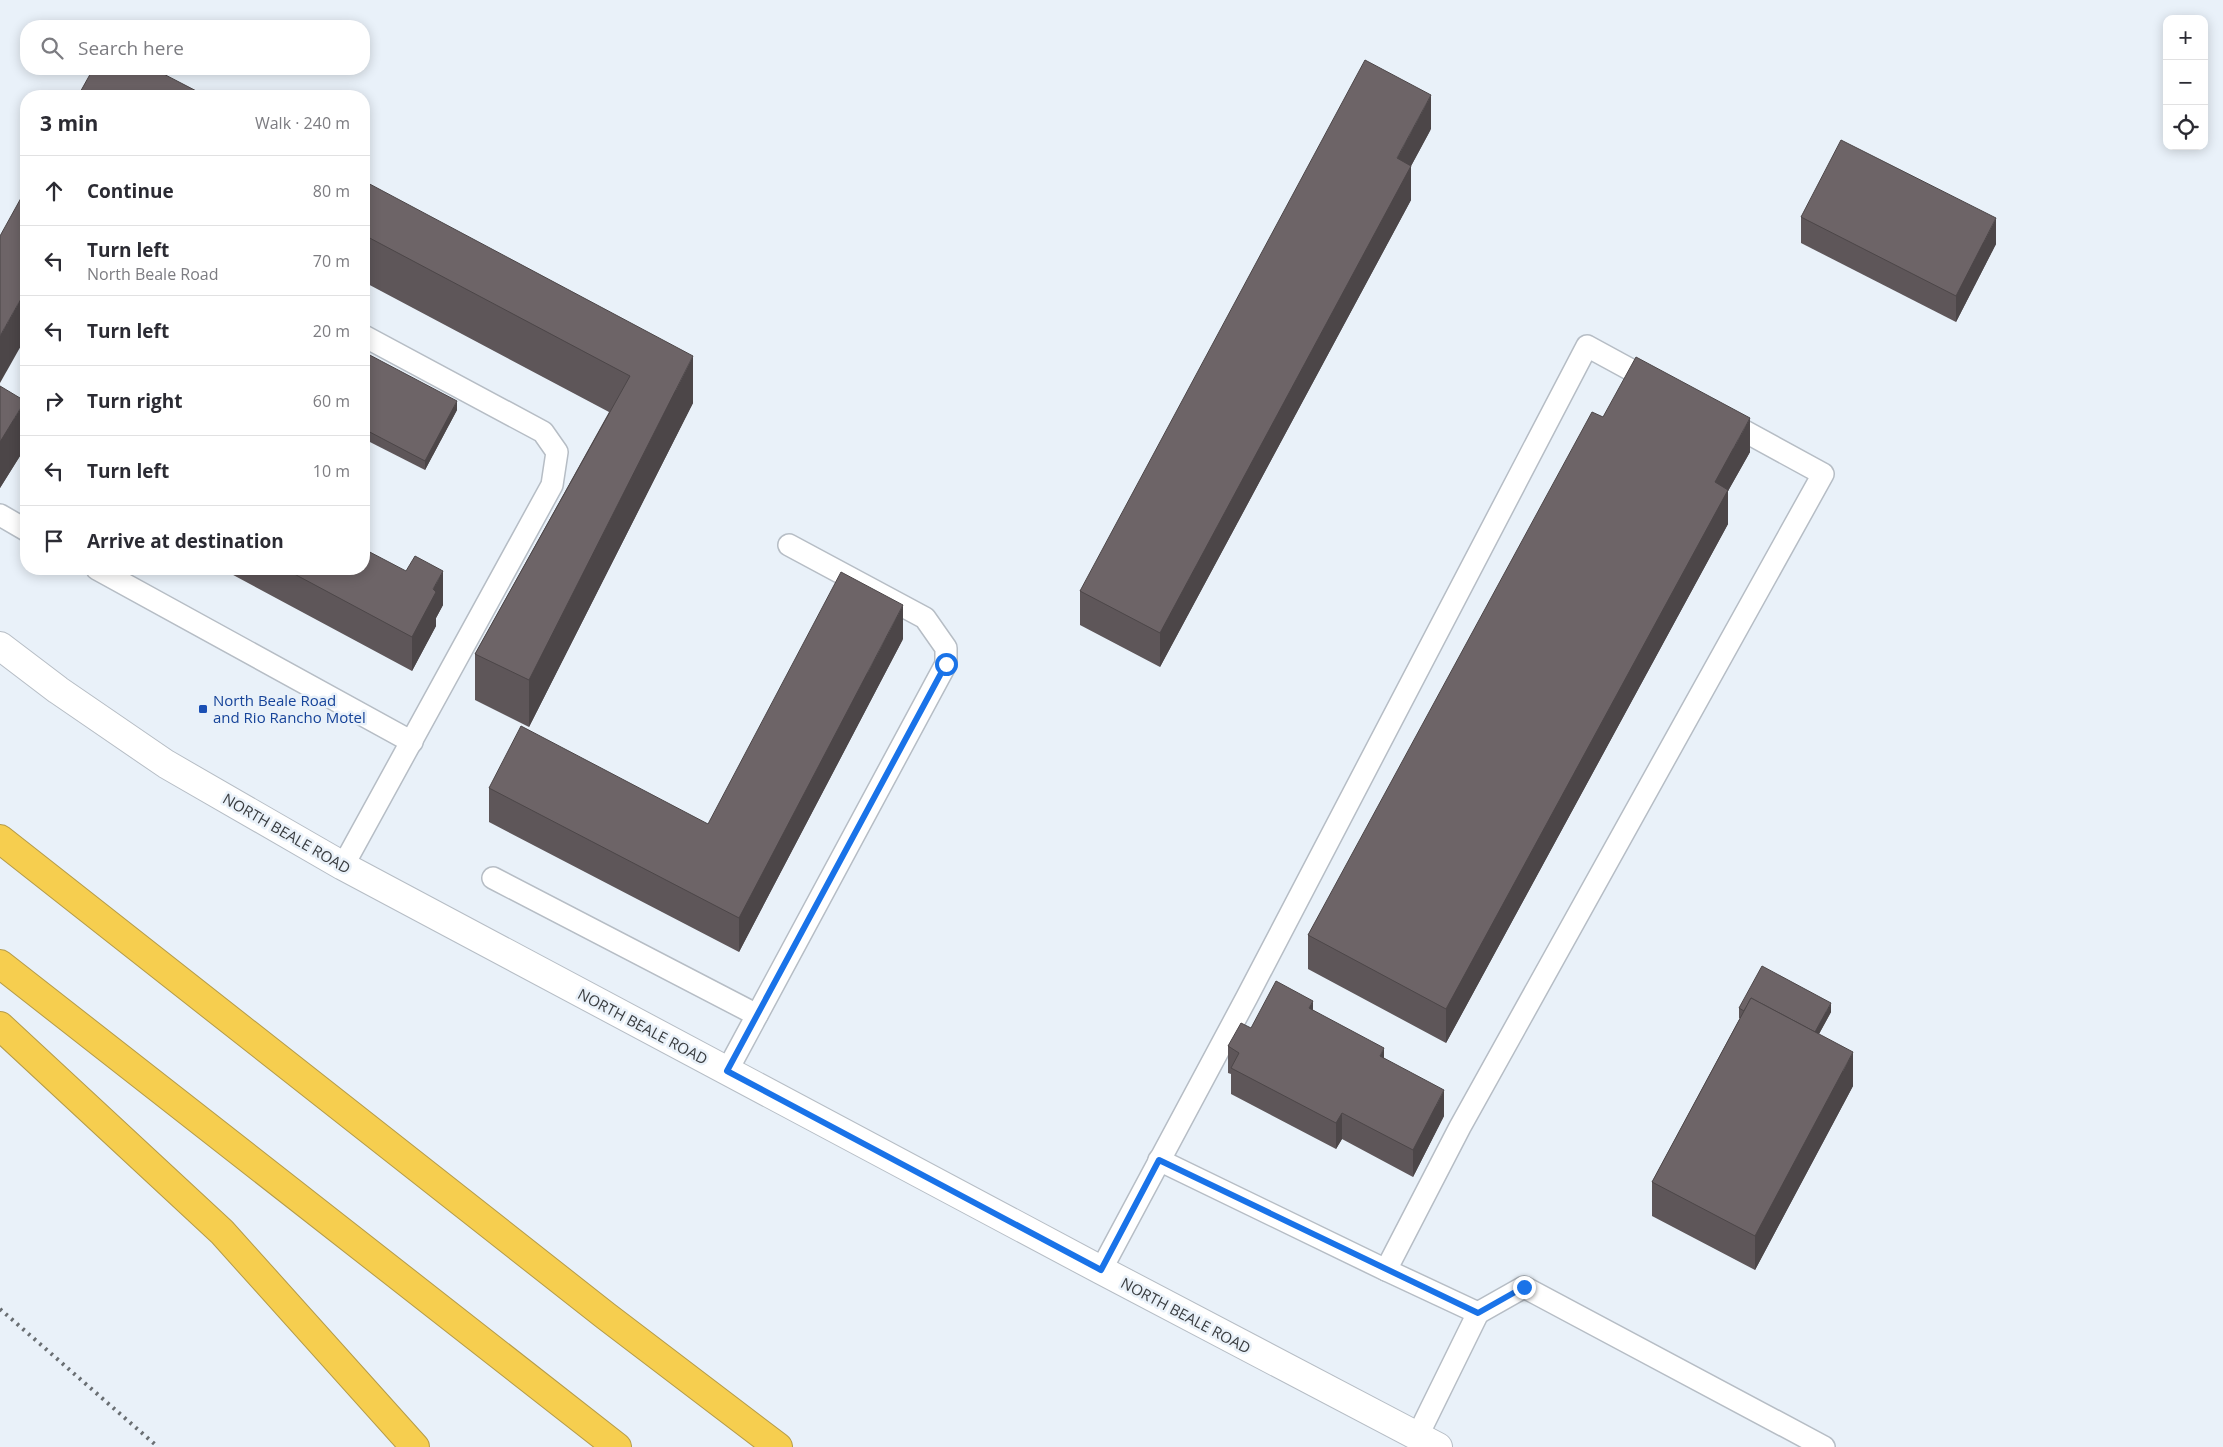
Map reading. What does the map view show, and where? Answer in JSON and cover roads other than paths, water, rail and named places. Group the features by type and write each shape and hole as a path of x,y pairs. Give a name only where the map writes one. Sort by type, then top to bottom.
{"highway":[{"path":"0,839 598,1310 778,1447"},
{"path":"0,964 617,1447"},
{"path":"0,1026 222,1232 416,1447"}],"main road":[{"name":"NORTH BEALE ROAD","path":"0,646 58,690 166,764 344,866 1427,1442"}],"lane":[{"path":"344,866 552,485 556,452 543,432 370,339"},
{"path":"1101,1270 1261,970 1587,346 1674,393"},
{"path":"1386,1270 1460,1126 1823,474 1709,412"},
{"path":"0,515 20,527"},
{"path":"727,1071 946,664 946,648 926,618 789,545"},
{"path":"108,575 412,742"},
{"path":"493,878 757,1015"},
{"path":"1159,1160 1478,1313"},
{"path":"1427,1442 1478,1313 1524,1287 1824,1447"}],"railway":[{"path":"0,1309 158,1447"}],"place":[{"name":"North Beale Road and Rio Rancho Motel","path":"203,709"}]}
